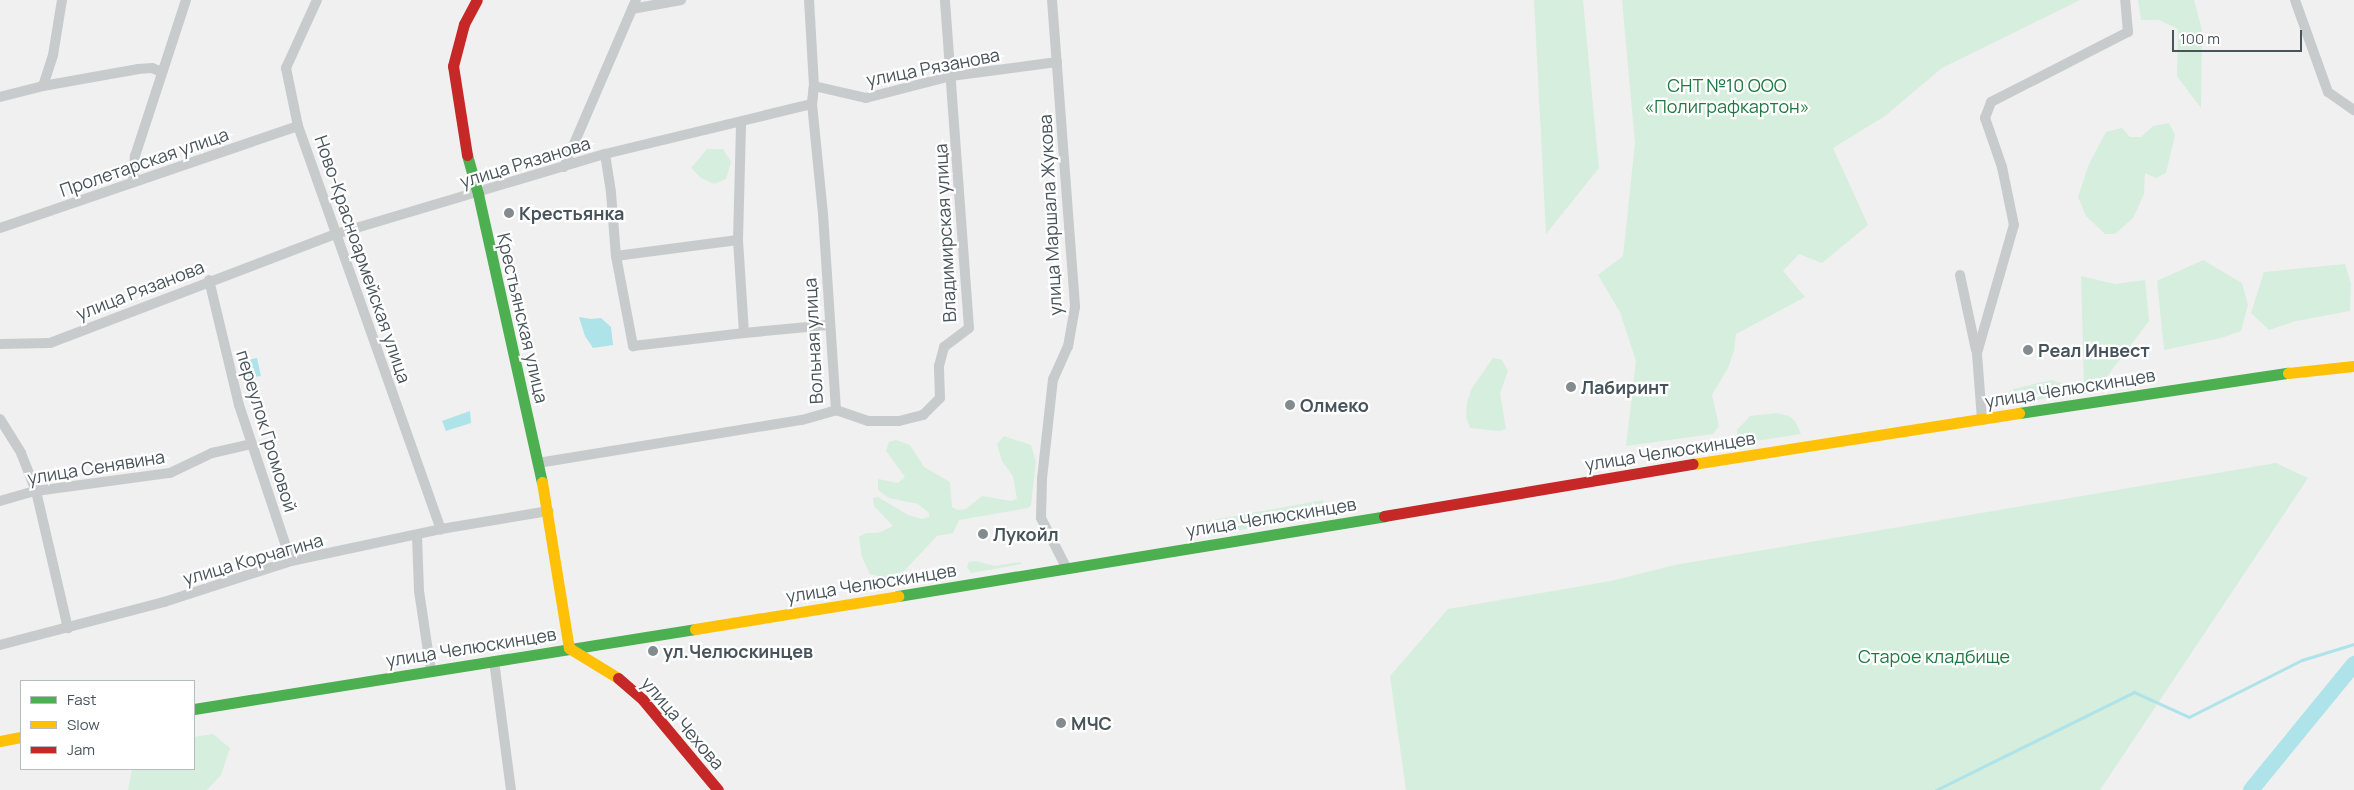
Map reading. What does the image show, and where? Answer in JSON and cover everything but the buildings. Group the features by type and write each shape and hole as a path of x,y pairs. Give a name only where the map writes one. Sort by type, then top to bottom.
{"main road":[{"name":"Крестьянская улица","path":"477,0 464,24 453,66 469,166 478,194 548,511 569,648"},
{"name":"улица Челюскинцев","path":"195,709 1067,569 1719,460 2273,374 2354,366"},
{"name":"улица Чехова","path":"569,648 619,679 643,700 718,790"},
{"path":"0,741 20,738"}],"street":[{"path":"43,86 53,55 62,0"},
{"path":"134,182 135,156 186,0"},
{"name":"Ново-Красноармейская улица","path":"316,0 286,68 298,126 441,529"},
{"path":"564,167 634,4 681,0"},
{"path":"809,0 814,86 812,104"},
{"name":"Владимирская улица","path":"836,410 868,421 899,421 924,415 940,398 938,366 944,348 969,328 944,0"},
{"name":"улица Маршала Жукова","path":"1052,0 1075,307 1068,346 1053,379 1042,478 1041,518 1067,569"},
{"path":"1977,353 2014,225 2002,166 1985,118 1992,102 2128,32 2124,0"},
{"path":"2295,0 2328,92 2354,110"},
{"name":"улица Рязанова","path":"814,86 866,98 951,76 1057,62"},
{"path":"0,97 43,86 138,69 152,68 162,72"},
{"name":"улица Рязанова","path":"0,344 50,343 209,280 336,234 478,194 605,154 812,104"},
{"name":"Вольная улица","path":"538,463 802,420 836,410 823,214 812,104"},
{"path":"741,122 738,240 744,333"},
{"name":"Пролетарская улица","path":"0,228 298,126"},
{"path":"605,154 611,193 616,256 633,346 829,325"},
{"path":"616,256 738,240"},
{"path":"1960,275 1977,353 1982,420"},
{"name":"переулок Громовой","path":"209,280 239,405 291,561"},
{"path":"0,419 21,452 36,491 68,628"},
{"name":"улица Сенявина","path":"0,501 36,491 170,473 212,453 252,444"},
{"name":"улица Корчагина","path":"0,645 164,602 291,561 417,536 441,529 548,511"},
{"path":"417,536 419,591 430,671"},
{"path":"494,661 511,790"}],"green space":[{"path":"1534,0 1583,0 1599,168 1546,234"},
{"name":"СНТ №10 ООО «Полиграфкартон»","path":"1622,0 2080,0 1942,68 1885,116 1833,148 1868,225 1822,263 1799,254 1783,271 1805,297 1736,334 1734,351 1728,368 1712,395 1719,426 1713,434 1626,446 1636,361 1620,312 1598,275 1623,256 1635,143"},
{"path":"2138,0 2194,0 2202,30 2201,108 2177,76 2178,29 2159,20 2141,20"},
{"path":"2169,123 2175,135 2166,173 2156,178 2145,173 2144,194 2133,218 2115,234 2105,234 2086,216 2078,197 2089,164 2106,132 2122,128 2130,137 2141,137 2153,126"},
{"path":"707,149 723,149 731,162 726,179 714,184 701,178 691,168"},
{"path":"2203,260 2242,283 2248,305 2241,331 2221,338 2164,350 2157,281"},
{"path":"2345,264 2351,284 2350,311 2296,321 2269,330 2251,313 2264,272"},
{"path":"2081,276 2115,284 2145,280 2149,321 2102,383 2084,384"},
{"path":"1493,358 1502,360 1508,371 1500,393 1506,429 1499,431 1470,428 1466,417 1467,402 1472,388"},
{"path":"2052,380 2064,384 2064,395 2005,404 2007,394 2013,389"},
{"path":"1777,413 1789,416 1795,421 1801,434 1742,443 1738,441 1737,430 1750,416"},
{"path":"1004,436 1031,445 1036,462 1031,505 1028,508 959,520 953,533 937,536 905,570 889,579 870,574 862,557 859,537 866,533 878,533 893,526 874,506 873,498 878,497 908,515 922,519 929,517 929,513 918,504 889,498 878,490 878,479 898,483 905,477 886,451 889,442 896,440 910,445 924,467 950,482 952,507 958,510 966,509 982,496 1011,501 1017,499 1013,476 1002,461 997,444"},
{"name":"Старое кладбище","path":"2276,463 2308,478 2100,790 1406,790 1390,676 1448,609 1611,581 1675,565"},
{"path":"1323,500 1325,510 1320,516 1212,535 1205,534 1202,522"},
{"path":"975,561 995,566 1020,562 1022,564 971,573 967,567 969,562"},
{"path":"213,734 230,748 221,775 207,790 128,790 132,770 195,770 195,737"}],"water":[{"path":"579,317 601,318 611,327 613,345 593,348 585,336"},
{"path":"257,358 261,376 248,378 246,360"},
{"path":"470,411 471,423 446,431 442,421"}],"waterway":[{"path":"1936,790 2134,692 2189,717 2302,660 2354,644"},
{"path":"2251,790 2354,664"}],"traffic: fast":[{"path":"467,155 478,194 542,482"},
{"path":"2019,413 2288,373"},
{"path":"898,596 1384,516"},
{"path":"195,709 695,629"}],"traffic: slow":[{"path":"2288,373 2354,366"},
{"path":"1693,464 2019,413"},
{"path":"542,482 569,648 618,678"},
{"path":"695,629 898,596"},
{"path":"0,741 20,737"}],"traffic: jam":[{"path":"467,155 453,66 464,24 477,0"},
{"path":"1384,516 1693,464"},
{"path":"618,678 643,700 718,790"}],"place":[{"name":"Крестьянка","path":"509,213"},
{"name":"Реал Инвест","path":"2028,350"},
{"name":"Лабиринт","path":"1571,387"},
{"name":"Олмеко","path":"1290,405"},
{"name":"Лукойл","path":"983,534"},
{"name":"ул.Челюскинцев","path":"653,651"},
{"name":"МЧС","path":"1061,723"}]}
